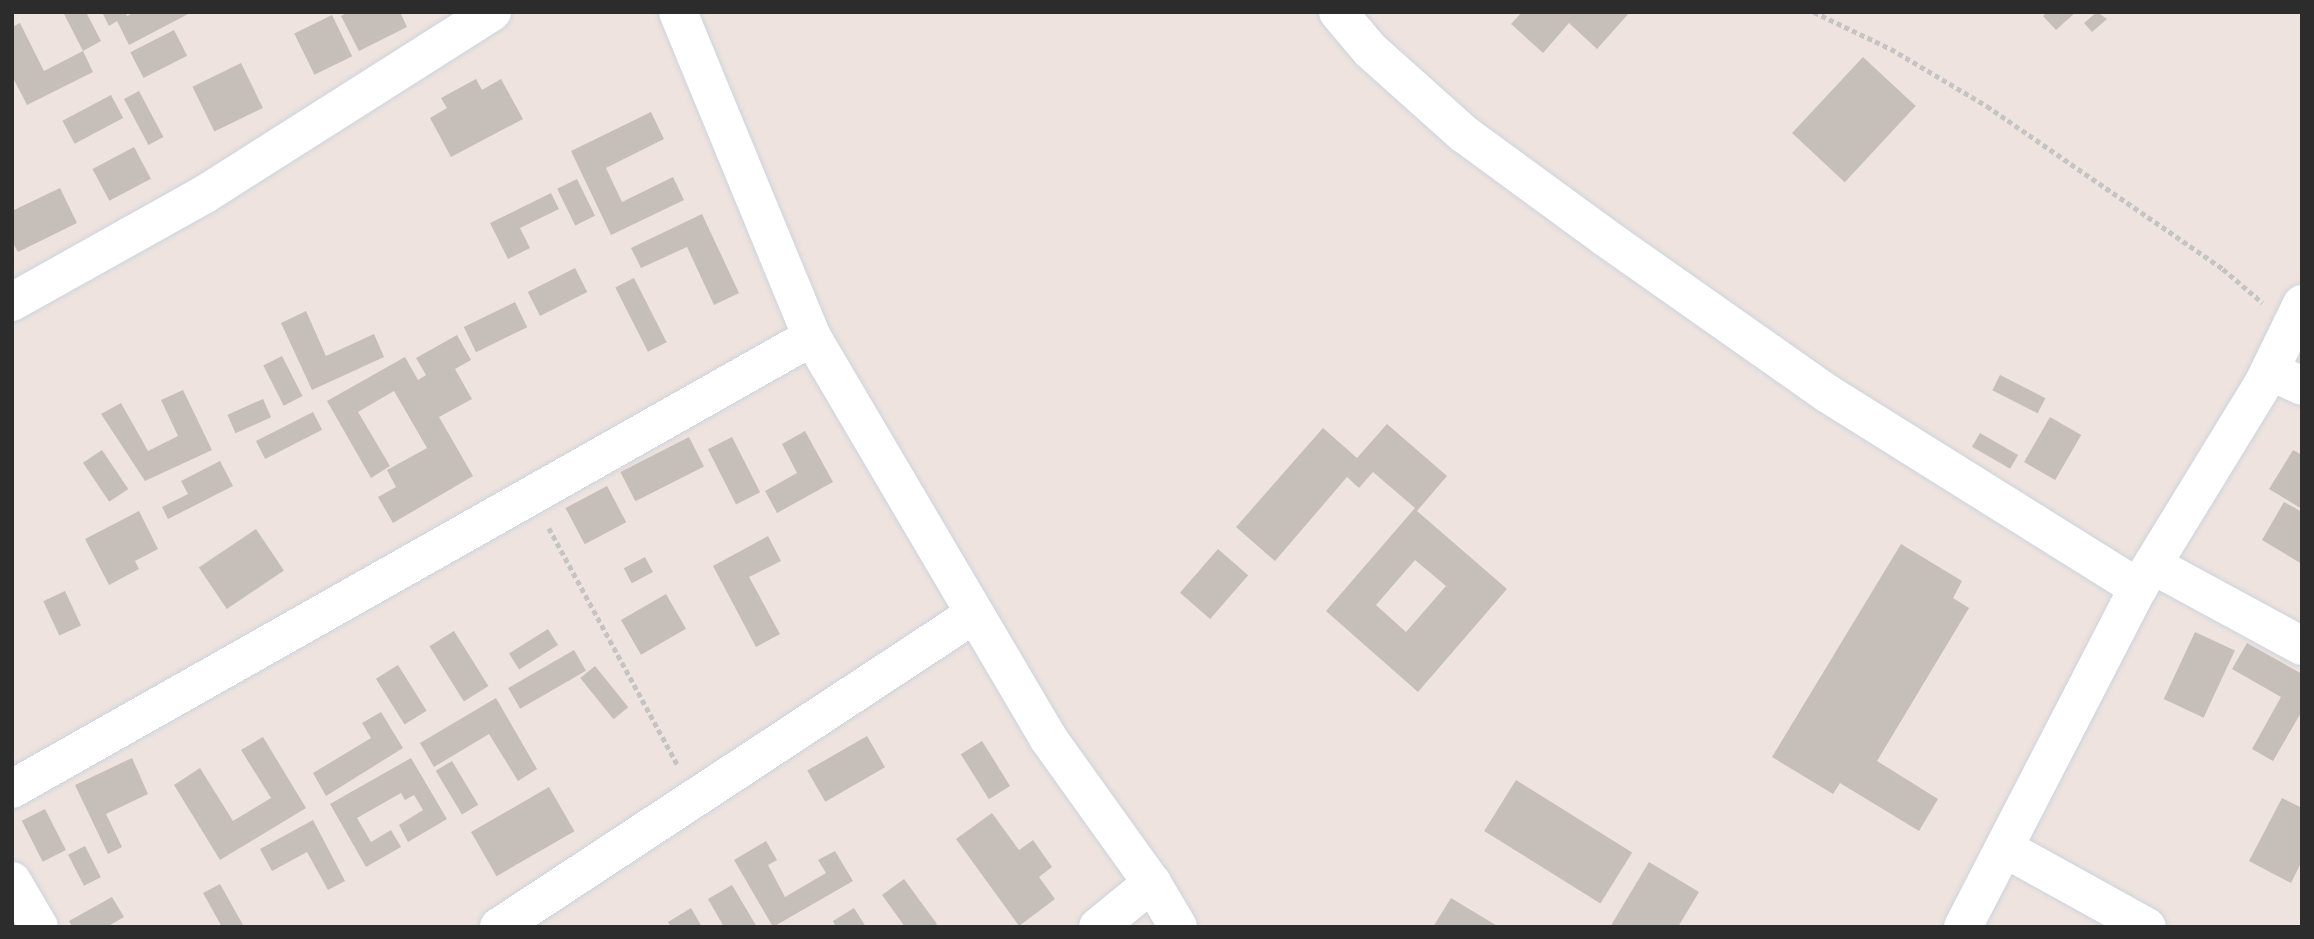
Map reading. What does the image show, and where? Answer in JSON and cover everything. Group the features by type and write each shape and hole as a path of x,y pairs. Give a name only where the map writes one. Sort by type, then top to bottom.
{"street":[{"path":"12,302 205,194 492,12"},
{"path":"678,12 812,337 973,615 1048,738 1152,883 1178,927"},
{"path":"1338,12 1370,50 1464,134 1828,394 2146,577 2302,646"},
{"path":"1963,927 2146,577 2286,378 2296,315"},
{"path":"12,789 812,337"},
{"path":"499,927 973,615"},
{"path":"2004,848 2147,927"},
{"path":"12,881 39,927"},
{"path":"1098,927 1152,883"}],"path":[{"path":"1814,12 1891,49 1987,106 2223,269 2296,315"},
{"path":"532,496 593,616 646,699 694,799"}],"building":[{"path":"63,12 86,12 101,41 83,51"},
{"path":"102,12 125,12 127,16 135,12 192,12 129,45 117,21 109,26"},
{"path":"348,12 400,12 407,27 359,51 341,16"},
{"path":"1522,12 1630,12 1597,49 1569,23 1543,53 1511,24"},
{"path":"2047,12 2076,12 2056,30 2043,16"},
{"path":"2097,12 2107,19 2092,32 2084,23"},
{"path":"332,15 352,56 314,75 294,33"},
{"path":"20,23 44,71 83,51 93,72 27,105 12,76 12,27"},
{"path":"174,30 187,56 144,78 130,52"},
{"path":"1863,57 1916,106 1845,182 1792,133"},
{"path":"241,63 263,108 214,132 192,87"},
{"path":"476,79 482,90 501,79 523,119 451,157 430,118 447,108 441,98"},
{"path":"139,91 163,137 148,145 124,99"},
{"path":"111,95 123,118 75,144 62,121"},
{"path":"651,112 664,139 606,168 622,202 673,177 684,200 611,235 571,151"},
{"path":"134,147 151,179 109,201 93,169"},
{"path":"577,179 595,216 575,225 557,189"},
{"path":"60,188 77,223 18,252 12,241 12,211"},
{"path":"551,193 559,209 520,228 530,248 508,259 490,223"},
{"path":"702,214 739,293 714,305 687,247 641,268 631,248"},
{"path":"575,268 587,292 540,316 528,292"},
{"path":"634,278 667,342 648,352 615,288"},
{"path":"515,302 527,327 476,352 464,327"},
{"path":"306,311 326,356 374,334 384,357 312,390 281,323"},
{"path":"457,335 471,360 455,369 472,399 439,417 473,476 393,523 378,497 396,487 387,470 427,448 394,391 358,412 390,466 371,478 327,401 405,357 418,380 426,375 416,358"},
{"path":"282,356 302,396 284,406 263,366"},
{"path":"2000,375 2045,398 2038,413 1992,390"},
{"path":"183,390 212,450 145,481 101,414 121,403 148,451 178,436 161,400"},
{"path":"263,399 271,417 236,433 227,415"},
{"path":"313,412 322,430 265,459 256,441"},
{"path":"2050,417 2081,435 2055,480 2024,462"},
{"path":"1387,424 1447,476 1417,511 1507,589 1418,692 1326,611 1415,508 1373,472 1359,488 1347,477 1275,561 1236,527 1323,428 1357,458","holes":["1415,560 1446,586 1406,632 1376,605"]},
{"path":"805,431 833,482 777,513 765,491 797,473 782,444"},
{"path":"1980,433 2018,455 2010,469 1972,447"},
{"path":"689,437 704,466 635,501 620,472"},
{"path":"732,437 760,492 736,505 708,449"},
{"path":"102,450 128,489 109,502 83,463"},
{"path":"2293,450 2302,455 2302,509 2269,489"},
{"path":"220,461 233,486 168,519 162,507 188,494 181,481"},
{"path":"607,486 626,522 585,544 566,508"},
{"path":"2284,502 2302,512 2302,564 2262,540"},
{"path":"139,511 158,549 135,561 139,569 109,585 85,539"},
{"path":"256,529 284,570 227,609 199,568"},
{"path":"768,536 781,561 749,577 780,634 756,647 713,566"},
{"path":"1901,544 1962,581 1953,598 1969,608 1877,761 1938,799 1919,831 1840,783 1833,794 1772,757"},
{"path":"1218,549 1248,575 1210,619 1180,593"},
{"path":"645,557 653,572 632,583 624,568"},
{"path":"65,591 81,625 59,636 43,601"},
{"path":"666,594 686,629 641,655 621,620"},
{"path":"548,629 558,645 519,669 509,653"},
{"path":"454,631 488,686 464,701 429,646"},
{"path":"2195,632 2235,651 2204,718 2164,699"},
{"path":"2247,643 2302,674 2302,711 2273,761 2252,749 2281,697 2232,669"},
{"path":"574,650 586,671 520,709 508,688"},
{"path":"398,665 427,711 405,725 376,679"},
{"path":"595,666 628,707 614,719 580,678"},
{"path":"496,698 537,769 518,781 489,734 434,767 420,743"},
{"path":"381,712 403,748 326,796 313,773 371,738 362,723"},
{"path":"867,736 885,767 825,802 807,770"},
{"path":"263,737 306,808 220,860 174,785 200,768 233,821 271,798 241,750"},
{"path":"982,741 1010,786 989,799 961,754"},
{"path":"132,758 148,794 106,814 122,847 108,854 75,785"},
{"path":"411,758 447,819 408,842 399,825 423,810 414,795 405,800 401,793 357,818 371,842 391,830 401,847 366,867 330,804"},
{"path":"452,761 478,805 462,815 436,771"},
{"path":"1516,780 1632,853 1600,903 1484,831"},
{"path":"549,787 574,831 497,876 471,832"},
{"path":"2282,798 2302,808 2302,861 2291,883 2249,861"},
{"path":"45,809 66,850 43,862 22,821"},
{"path":"992,813 1019,850 1033,840 1052,867 1039,877 1055,899 1019,926 956,839"},
{"path":"313,820 345,881 328,890 307,852 272,871 260,849"},
{"path":"766,841 777,860 768,865 785,897 826,873 818,860 835,851 853,881 773,927 734,860"},
{"path":"85,846 101,877 84,886 68,855"},
{"path":"1649,862 1699,892 1678,927 1610,927"},
{"path":"904,879 937,924 932,927 905,927 882,895"},
{"path":"220,884 243,925 240,927 222,927 203,893"},
{"path":"732,885 757,927 724,927 708,899"},
{"path":"112,897 124,917 107,927 72,927 69,921"},
{"path":"1451,898 1499,927 1433,927"},
{"path":"691,908 702,927 671,927 668,922"},
{"path":"854,908 866,927 836,927 833,921"}]}
